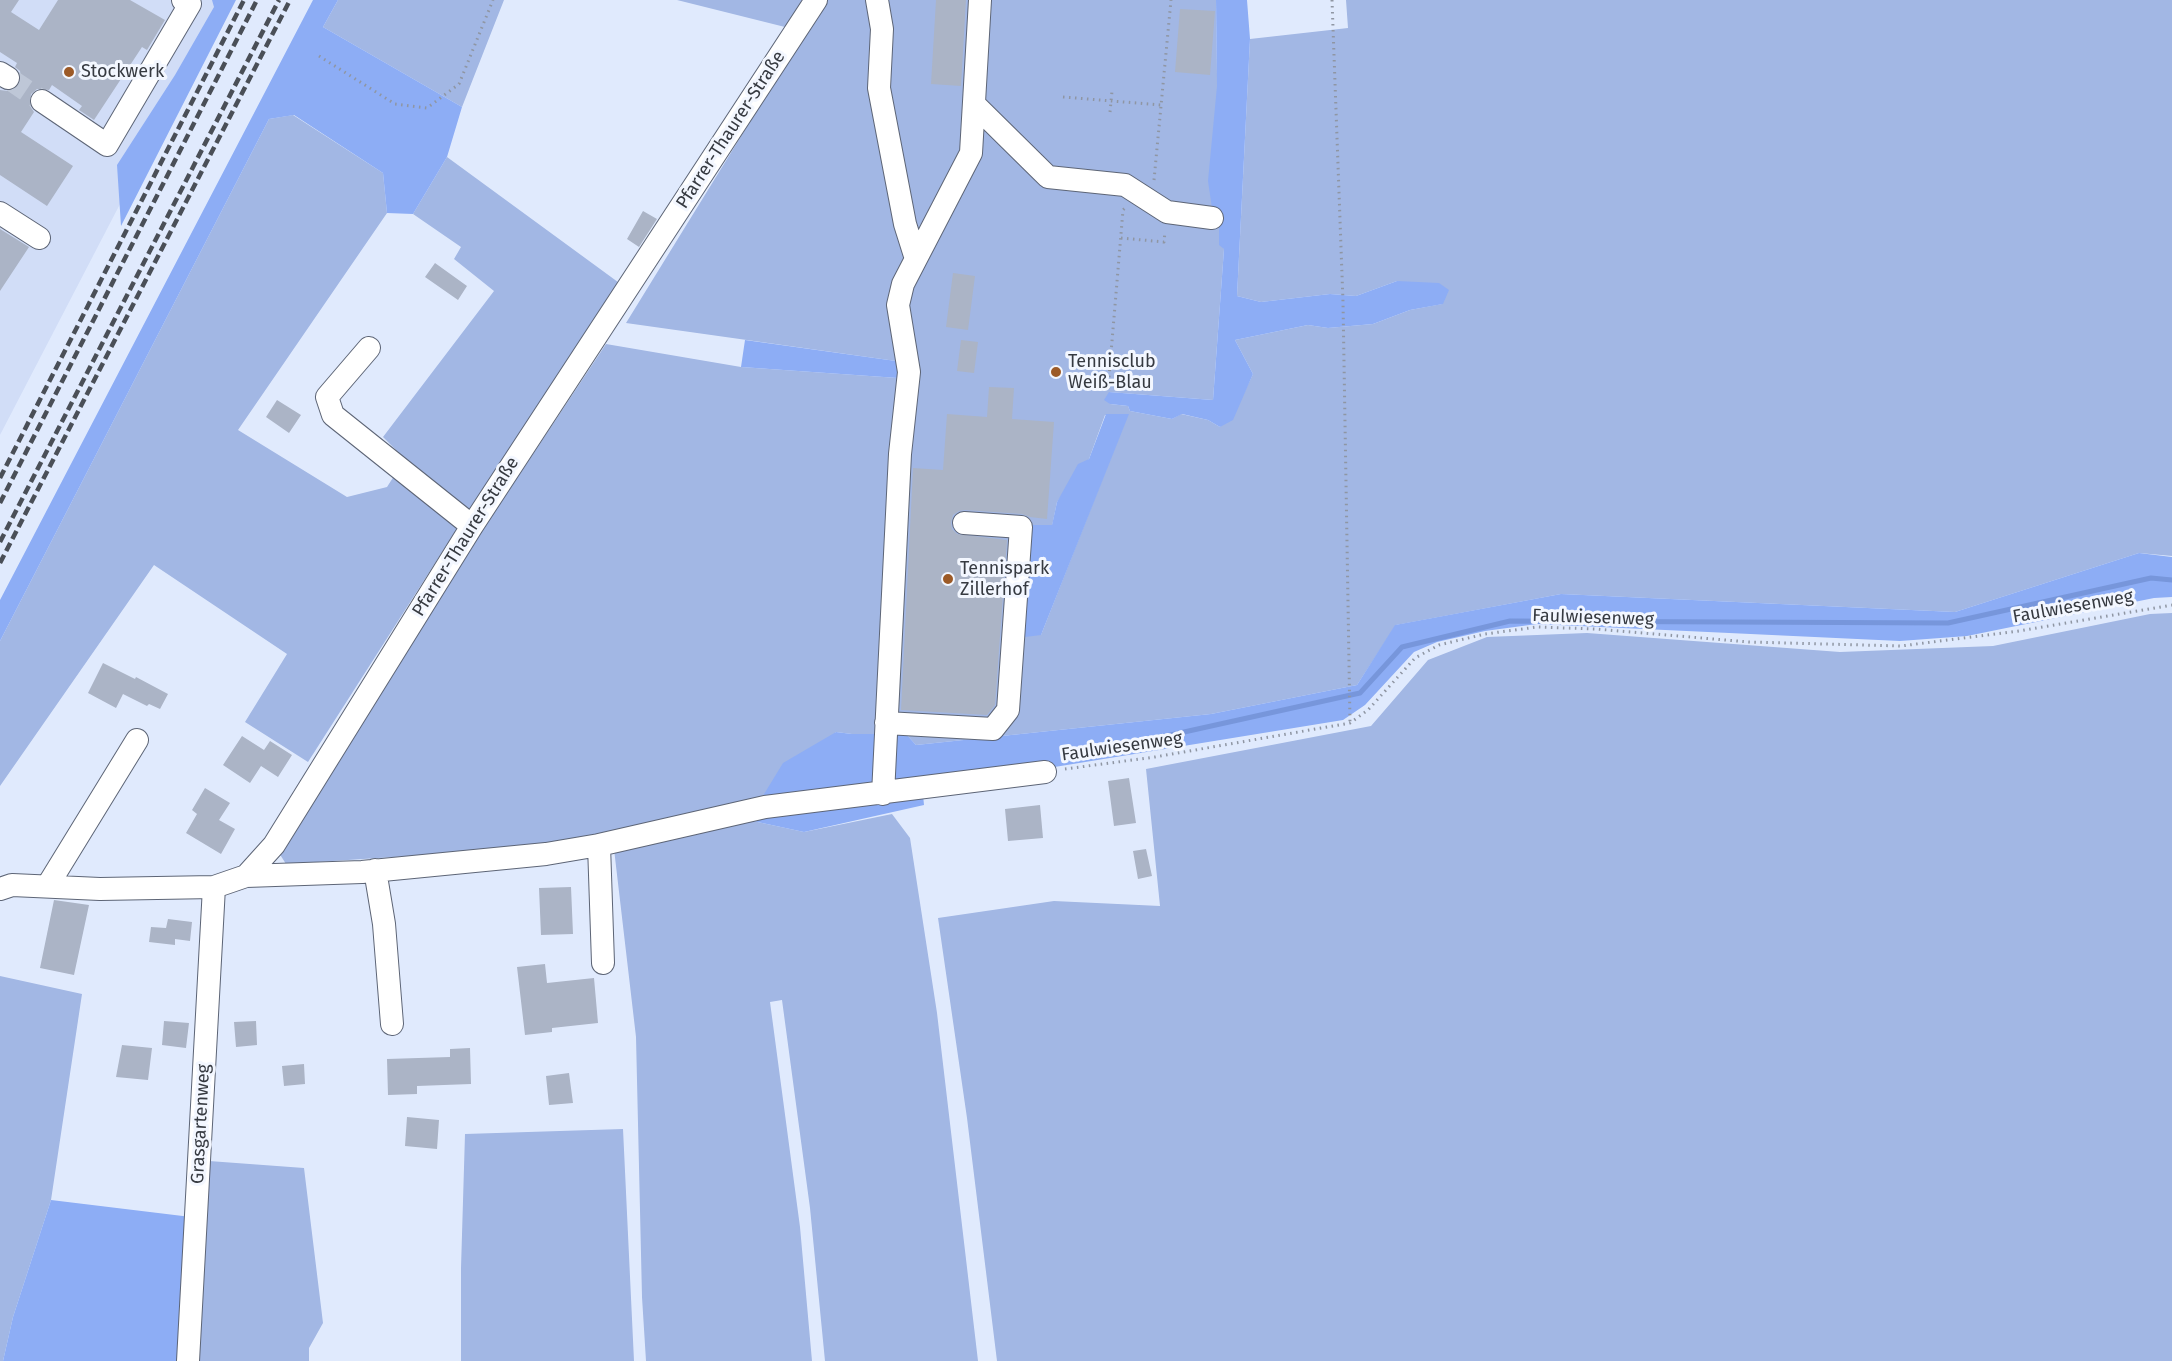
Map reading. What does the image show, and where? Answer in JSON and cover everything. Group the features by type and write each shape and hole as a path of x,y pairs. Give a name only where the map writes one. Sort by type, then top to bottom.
{"street":[{"path":"42,101 107,145 190,4 183,0"},
{"name":"Pfarrer-Thaurer-Straße","path":"246,876 274,845 472,526 816,0"},
{"path":"877,0 882,29 879,88 905,224 916,259"},
{"path":"883,794 900,454 909,372 898,305 903,284 971,153 980,0"},
{"path":"975,105 1048,177 1125,185 1167,212 1212,218"},
{"path":"0,213 39,238"},
{"path":"369,348 327,397 333,416 472,526"},
{"path":"886,723 993,729 1008,710 1021,527 964,523"},
{"path":"48,885 137,740"},
{"path":"6,887 48,885 100,889 214,886 246,876 375,870 546,854 599,845 765,807 1045,772"},
{"path":"599,845 603,963"},
{"path":"375,870 384,924 392,1024"},
{"name":"Grasgartenweg","path":"188,1361 214,886"}],"path":[{"path":"319,56 395,104 427,108 459,84 493,0"},
{"path":"1332,0 1342,302 1350,723"},
{"path":"1110,112 1112,91"},
{"path":"1063,97 1161,105"},
{"path":"1121,238 1164,242 1167,212"},
{"name":"Faulwiesenweg","path":"1045,772 1155,757 1350,723 1368,710 1415,658 1439,645 1485,634 1537,627 1596,629 1749,642 1901,646 2019,632 2172,605"}],"shaded area":[{"path":"0,0 226,0 0,435"},
{"path":"212,0 236,0 121,226 117,165 175,75 214,7"},
{"path":"313,0 338,0 323,27 462,107 447,157 413,214 387,213 383,173 294,115 269,119 0,641 0,600"},
{"path":"338,0 504,0 462,107 323,27"},
{"path":"677,0 803,0 785,27"},
{"path":"825,0 1216,0 1219,221 1224,249 1213,400 1109,392 1110,404 1128,406 1130,411 1172,419 1181,414 1208,420 1220,427 1244,393 1253,374 1235,340 1308,325 1328,328 1373,324 1410,310 1442,304 1397,281 1356,296 1330,294 1261,302 1237,296 1250,39 1348,28 1346,0 2172,0 2172,556 2139,553 1955,612 1561,594 1396,625 1357,685 1211,714 916,745 906,734 836,732 758,804 600,837 502,850 286,864 274,845 606,344 741,367 898,378 896,361 626,323","holes":["1128,414 1041,635 1052,526 1057,502 1089,459 1105,415"]},
{"path":"1216,0 1247,0 1250,39 1237,296 1261,302 1330,294 1356,296 1397,281 1439,283 1449,290 1443,304 1410,310 1373,324 1328,328 1308,325 1235,340 1253,374 1233,420 1220,427 1208,420 1182,414 1172,419 1130,411 1128,406 1110,404 1104,400 1109,392 1213,400 1224,249 1219,245 1219,221 1213,215 1208,181 1217,86"},
{"path":"293,115 383,173 387,213 238,430 347,497 387,487 405,459 383,437 494,291 454,259 461,247 413,214 447,157 622,285 476,499 308,762 245,722 287,654 154,565 0,786 0,641 269,119"},
{"path":"745,340 896,361 898,378 741,367"},
{"path":"1106,414 1129,414 1041,635 1017,638 1029,525 1052,525 1057,502 1078,464 1089,459"},
{"path":"2139,553 2172,557 2172,597 2154,598 1967,636 1900,641 1537,624 1485,631 1437,642 1414,652 1365,705 1343,720 1030,771 922,785 924,805 804,832 753,821 758,804 783,763 836,732 906,734 916,745 1211,714 1357,685 1395,625 1561,594 1955,612"},
{"path":"2172,613 2172,1361 997,1361 967,1118 938,918 1054,901 1160,906 1146,769 1371,726 1428,660 1487,637 1587,633 1840,652 1993,646 2150,614"},
{"path":"892,814 910,838 937,1013 978,1361 825,1361 810,1208 782,1000 770,1002 800,1227 812,1361 646,1361 642,1297 636,1037 614,849 753,821 804,832"},
{"path":"0,976 82,994 51,1200 13,1317 3,1361 0,1361"},
{"path":"623,1129 634,1361 461,1361 465,1134"},
{"path":"209,1161 304,1168 323,1323 309,1348 309,1361 198,1361"},
{"path":"51,1200 191,1217 183,1361 3,1361 13,1317"}],"building":[{"path":"0,0 19,0 11,12 39,30 58,0 130,0 165,20 147,50 142,47 94,120 79,110 82,106 52,85 49,90 37,89 31,94 30,106 34,112 21,132 73,166 47,206 0,175 0,90 15,90 20,85 21,78 20,71 15,67 17,63 0,52"},
{"path":"936,0 966,0 961,86 931,84"},
{"path":"1180,9 1215,11 1210,75 1175,72"},
{"path":"643,211 657,219 639,247 627,239"},
{"path":"0,229 29,247 0,291"},
{"path":"435,263 467,286 458,300 425,277"},
{"path":"953,273 975,276 968,330 946,327"},
{"path":"961,340 978,342 974,373 957,371"},
{"path":"989,387 1014,388 1012,419 1054,422 1047,519 1022,514 965,510 953,515 952,529 957,534 1007,540 995,705 987,715 901,710 913,468 943,470 947,414 987,417"},
{"path":"277,400 301,415 289,433 266,417"},
{"path":"103,663 168,694 160,709 149,704 147,706 123,694 116,708 88,693"},
{"path":"242,736 264,750 270,741 292,755 278,777 261,766 250,783 223,765"},
{"path":"1129,778 1136,823 1114,826 1108,781"},
{"path":"205,788 230,803 219,820 235,829 221,854 186,833 197,814 192,810"},
{"path":"1040,805 1043,838 1008,841 1005,809"},
{"path":"1146,849 1152,876 1138,879 1133,851"},
{"path":"571,887 573,934 541,935 539,888"},
{"path":"54,900 89,905 74,975 40,968"},
{"path":"168,919 192,922 190,941 175,939 175,945 149,942 151,927 166,928"},
{"path":"545,964 547,983 594,978 598,1023 552,1028 552,1032 525,1035 517,967"},
{"path":"164,1021 189,1023 186,1048 162,1045"},
{"path":"256,1021 257,1045 236,1047 234,1022"},
{"path":"122,1045 152,1048 148,1080 116,1077"},
{"path":"470,1048 471,1084 417,1086 417,1094 388,1095 387,1059 450,1057 450,1049"},
{"path":"304,1064 305,1084 284,1086 282,1066"},
{"path":"569,1073 573,1103 549,1105 546,1076"},
{"path":"407,1117 439,1120 437,1149 405,1146"}],"waterway":[{"path":"1139,742 1360,693 1402,647 1510,621 1948,623 2151,578 2172,580"}],"tunnel":[{"path":"8,78 42,101"}],"railway":[{"path":"0,478 244,0"},
{"path":"0,503 257,0"},
{"path":"0,542 279,0"},
{"path":"0,563 290,0"}],"place":[{"name":"Stockwerk","path":"69,72"},
{"name":"Tennisclub Weiß-Blau","path":"1056,372"},
{"name":"Tennispark Zillerhof","path":"948,579"}]}
